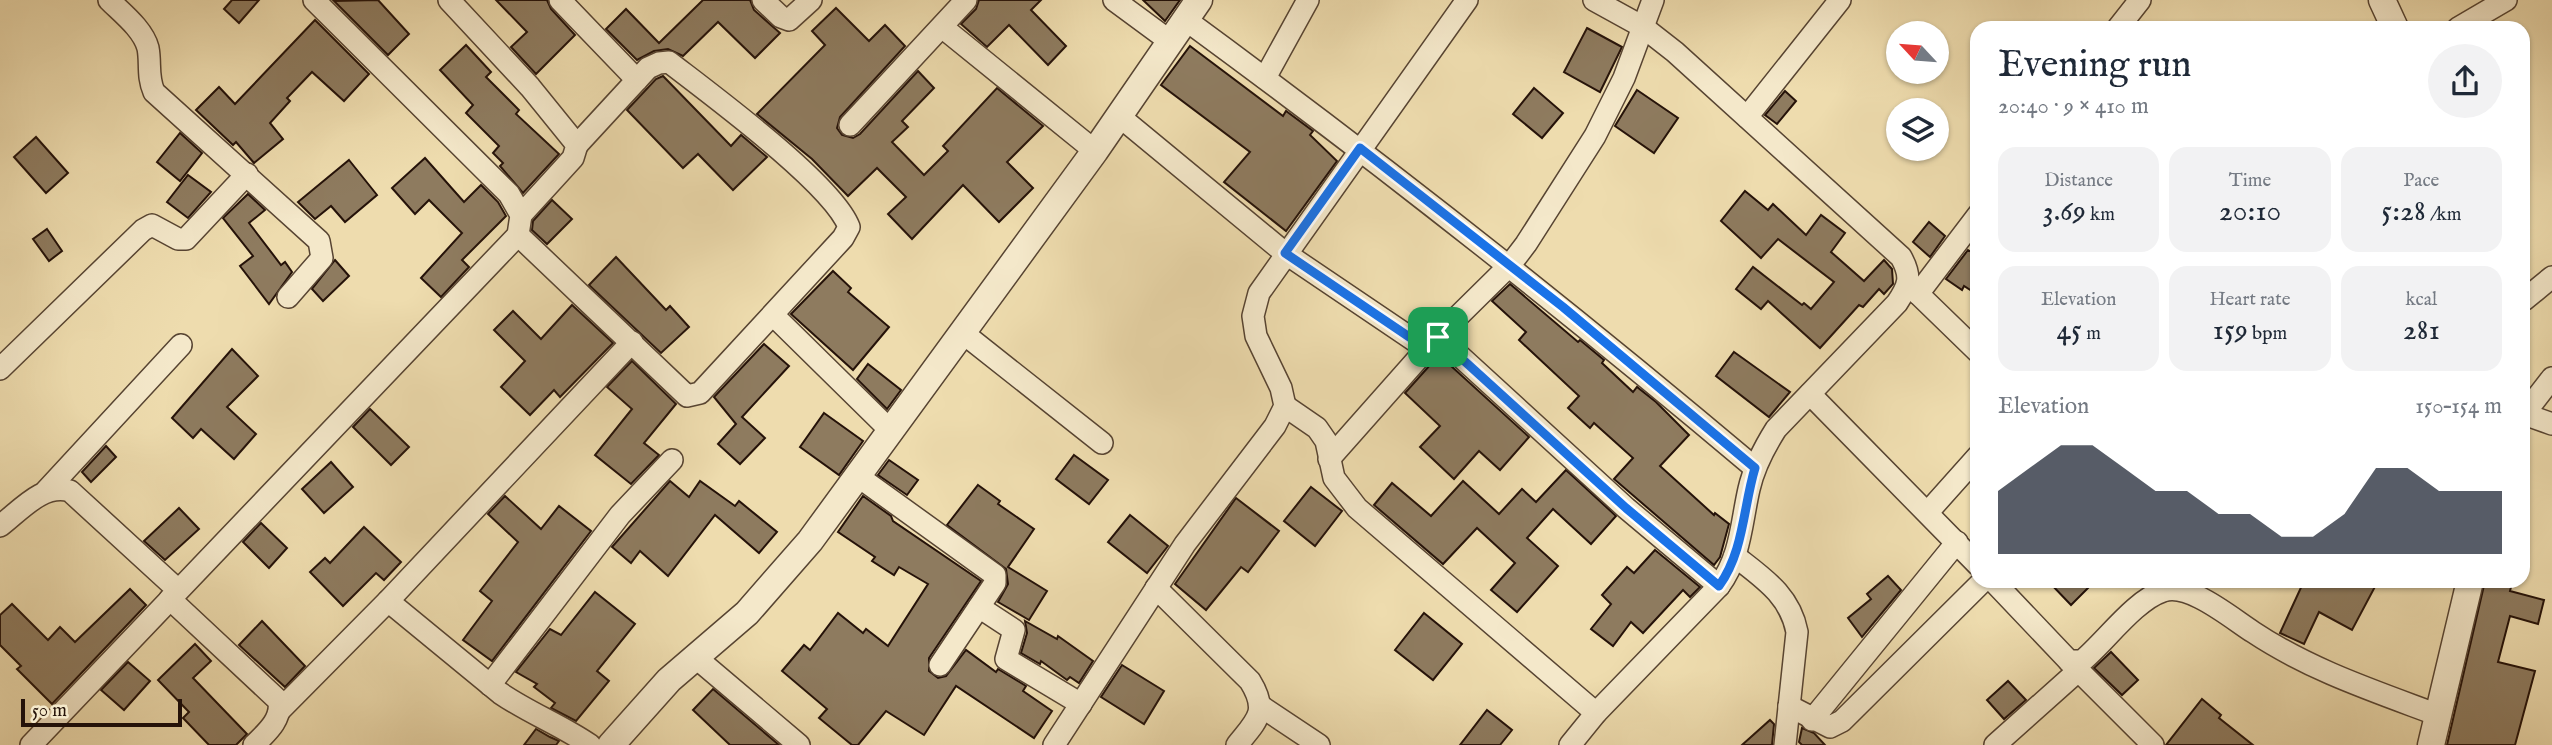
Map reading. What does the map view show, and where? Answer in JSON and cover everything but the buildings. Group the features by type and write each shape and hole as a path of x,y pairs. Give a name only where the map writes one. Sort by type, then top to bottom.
{"street":[{"path":"109,0 142,34 148,48 148,78 154,92 319,242 323,249 317,266 288,297"},
{"path":"31,745 519,225 573,158 577,145 648,68 659,62 669,62 738,115 844,215 849,227 844,238 700,393 687,396 519,225 509,194 314,0"},
{"path":"449,0 530,87 577,145"},
{"path":"560,0 637,80"},
{"path":"763,0 781,17 789,20 811,0"},
{"path":"850,125 966,0"},
{"path":"1114,0 1171,42"},
{"path":"1265,78 1308,0"},
{"path":"1467,0 1259,293 1253,316 1256,335 1280,387 1285,406 1317,428 1326,440 1329,459 1343,492 1357,508 1596,713"},
{"path":"1594,0 1643,27 1901,257 1909,271 1914,290 1970,344"},
{"path":"1329,459 1433,343 1510,265 1595,136 1624,78 1653,0"},
{"path":"1747,117 1840,0"},
{"path":"2124,21 2140,0"},
{"path":"2382,0 2392,21"},
{"path":"2470,21 2506,0"},
{"path":"611,745 694,656 747,613 782,577 892,432 1193,10 1265,78 1510,265 1755,468"},
{"path":"942,27 1095,151"},
{"path":"1119,116 1285,253 1433,343 1719,586"},
{"path":"0,369 143,230 152,225 178,239 186,239 247,174"},
{"path":"1570,745 1596,713 1719,586 1735,556 1755,468 1776,429 1897,303 1914,290 1970,224"},
{"path":"2530,295 2552,277"},
{"path":"773,315 892,432"},
{"path":"963,333 1102,443"},
{"path":"254,745 274,724 280,710 388,601 632,342"},
{"path":"0,526 46,491 181,345"},
{"path":"2530,406 2552,378"},
{"path":"1810,394 1970,556"},
{"path":"1054,745 1156,588 1221,494 1275,426 1285,406"},
{"path":"2530,416 2552,424"},
{"path":"490,685 620,515 671,460"},
{"path":"1928,512 1970,465"},
{"path":"859,477 992,571 995,583 940,665"},
{"path":"46,491 57,487 70,491 273,694 280,710"},
{"path":"1812,720 1957,542"},
{"path":"1735,556 1774,587 1794,615 1797,632 1785,745"},
{"path":"1156,588 1251,681 1262,707 1319,745"},
{"path":"1789,706 1830,727 1842,721 1976,588"},
{"path":"2000,588 2144,742"},
{"path":"2192,588 2202,599"},
{"path":"2431,745 2468,588"},
{"path":"1995,745 2074,665 2082,661 2140,606 2163,591 2181,590 2202,599 2298,660 2438,715"},
{"path":"388,601 517,705 563,726 590,745"},
{"path":"979,607 1014,630 1006,652 1011,663 1081,704"},
{"path":"694,656 799,745"},
{"path":"1237,745 1257,719 1262,707"}],"route":[{"path":"1360,148 1563,307 1755,468 1735,556 1719,586 1626,508 1438,337 1427,349 1285,253 1360,148"}]}
